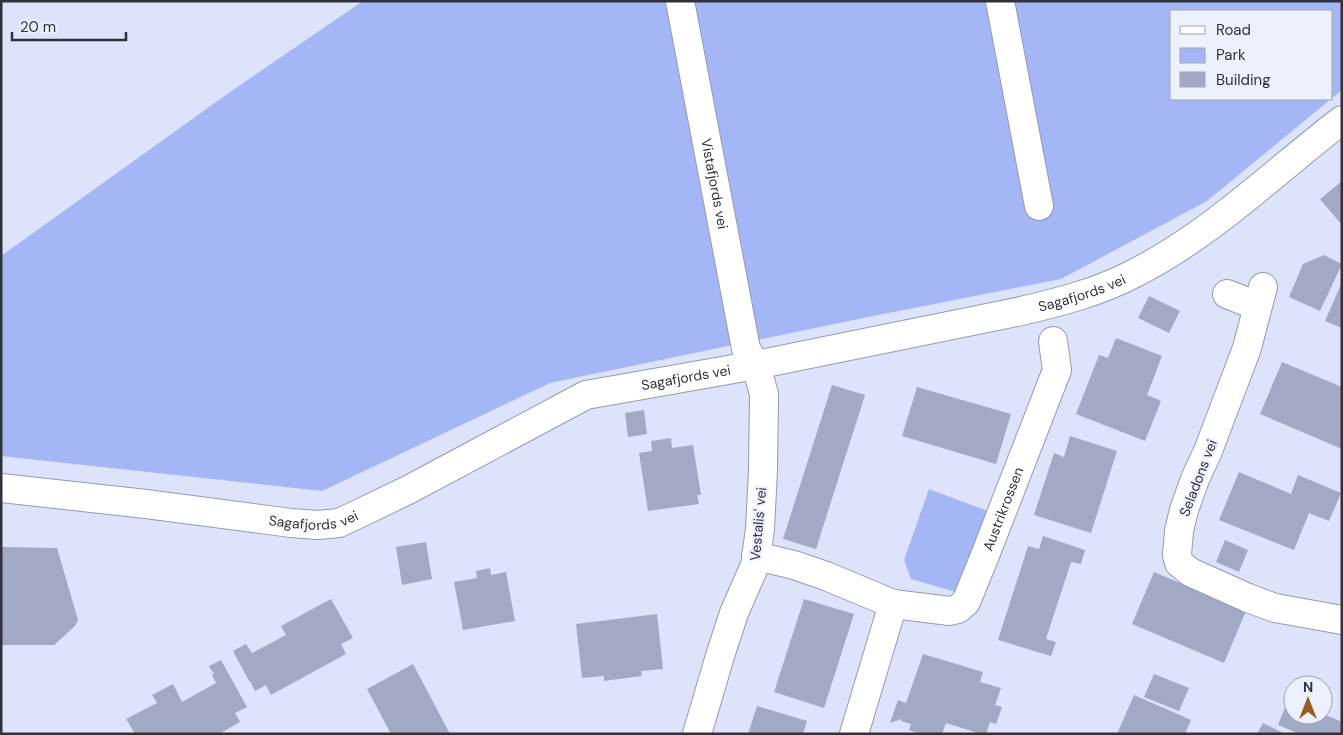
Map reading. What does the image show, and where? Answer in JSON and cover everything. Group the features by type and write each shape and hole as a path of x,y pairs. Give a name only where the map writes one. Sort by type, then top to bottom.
{"street":[{"name":"Vistafjords vei","path":"680,1 746,349 756,365"},
{"path":"1000,1 1040,206"},
{"name":"Sagafjords vei","path":"1,488 291,523 318,525 339,523 408,490 586,396 756,365 1017,312 1057,303 1114,283 1136,273 1205,230 1342,120"},
{"name":"Seladons vei","path":"1227,294 1260,296 1247,348 1184,510 1179,531 1177,555 1179,563 1190,572 1275,608 1342,620"},
{"name":"Austrikrossen","path":"756,556 794,565 826,576 893,604 950,611 958,609 966,602 1057,370 1053,341"},
{"name":"Vestalis' vei","path":"697,734 734,613 755,565 760,528 764,394 756,365"},
{"path":"854,734 893,604"}],"green space":[{"path":"363,1 1342,1 1342,90 1333,97 1333,10 1170,10 1170,100 1330,100 1207,201 1061,279 550,383 322,491 1,456 1,256 230,92"},
{"path":"929,489 998,515 956,592 911,579 904,560"}],"building":[{"path":"1342,181 1342,225 1320,199"},
{"path":"1324,255 1342,264 1320,311 1289,297 1303,264"},
{"path":"1342,282 1342,328 1325,321"},
{"path":"1149,296 1180,311 1169,333 1138,318"},
{"path":"1116,338 1162,356 1147,395 1161,401 1145,441 1076,414 1099,355 1108,358"},
{"path":"1282,362 1342,387 1342,449 1260,414"},
{"path":"832,385 865,395 816,549 783,539"},
{"path":"917,387 1011,414 996,464 902,436"},
{"path":"644,410 647,434 628,437 625,413"},
{"path":"1070,436 1117,451 1091,533 1034,515 1054,453 1064,457"},
{"path":"671,438 672,448 693,445 701,495 697,495 699,504 648,511 639,453 652,451 651,441"},
{"path":"1239,472 1291,494 1298,475 1341,493 1329,521 1309,513 1294,550 1219,520"},
{"path":"1043,536 1085,550 1081,564 1071,562 1046,639 1056,642 1051,656 998,640 1028,546 1039,549"},
{"path":"1225,540 1248,550 1239,572 1216,562"},
{"path":"426,542 432,579 402,585 396,547"},
{"path":"1,547 57,548 78,620 75,626 54,645 1,645"},
{"path":"490,568 491,575 506,572 515,621 463,630 454,582 477,578 476,571"},
{"path":"1154,572 1246,611 1224,663 1132,624"},
{"path":"331,599 353,638 341,644 346,654 271,695 266,685 255,691 233,651 246,644 252,653 286,635 281,626"},
{"path":"804,599 854,614 824,708 774,692"},
{"path":"657,614 663,669 641,671 642,676 604,681 604,676 582,678 576,624"},
{"path":"923,654 983,672 980,682 1001,688 995,705 1002,707 996,724 990,722 986,734 946,723 942,734 921,734 909,730 911,724 901,721 901,719 890,723 898,700 906,703"},
{"path":"221,660 247,707 235,713 240,722 219,734 135,734 126,719 157,703 152,695 173,684 182,702 216,683 212,675 214,674 209,666"},
{"path":"413,664 450,734 391,734 367,689"},
{"path":"1154,674 1189,688 1179,711 1144,697"},
{"path":"1134,695 1191,720 1185,734 1117,734"},
{"path":"757,706 807,721 803,734 748,734"},
{"path":"1283,712 1283,725 1333,725 1333,718 1342,722 1342,734 1300,734 1278,725"},
{"path":"1263,723 1285,734 1257,734"}]}
